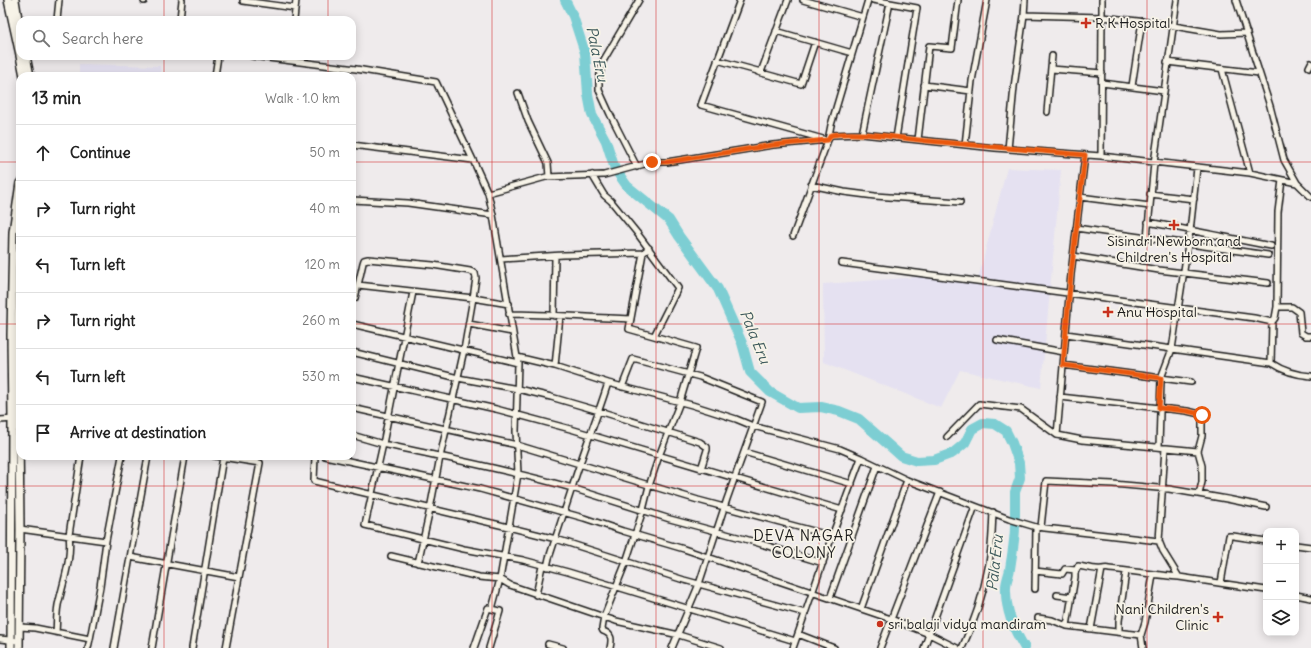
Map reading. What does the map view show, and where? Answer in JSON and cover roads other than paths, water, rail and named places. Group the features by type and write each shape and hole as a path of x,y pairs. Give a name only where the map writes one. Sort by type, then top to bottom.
{"street":[{"path":"8,0 16,24"},
{"path":"15,0 17,16"},
{"path":"57,16 59,0"},
{"path":"180,16 182,0"},
{"path":"294,16 296,0"},
{"path":"637,167 599,90 599,80 602,63 639,0"},
{"path":"740,0 701,105 828,140"},
{"path":"757,71 761,72 788,0"},
{"path":"803,0 821,2 863,17"},
{"path":"793,236 828,140 831,125 868,0"},
{"path":"873,0 917,8 896,138"},
{"path":"918,140 929,46 952,48 958,0"},
{"path":"966,145 971,91 987,0"},
{"path":"1008,149 1025,0"},
{"path":"1101,156 1102,0"},
{"path":"1147,238 1150,194 1176,0"},
{"path":"1233,0 1236,0 1260,73 1284,160 1297,183 1311,197"},
{"path":"243,2 295,8"},
{"path":"862,134 890,4"},
{"path":"1024,15 1102,17 1142,21 1221,34 1247,33"},
{"path":"1132,86 1142,21"},
{"path":"776,31 852,53"},
{"path":"717,60 801,84 815,42"},
{"path":"1047,112 1052,56"},
{"path":"21,60 23,72"},
{"path":"27,60 29,72"},
{"path":"216,72 217,60"},
{"path":"301,60 436,82 488,193 509,304 509,314 517,360 518,389 518,474 500,579 492,609"},
{"path":"1167,62 1260,73"},
{"path":"1051,69 1102,73"},
{"path":"1222,69 1250,173"},
{"path":"1102,83 1164,91"},
{"path":"924,85 971,91"},
{"path":"518,93 528,121 548,162 549,177"},
{"path":"828,140 831,135 862,134 1008,149 1101,156 1250,173 1297,183"},
{"path":"488,193 549,177 604,175 652,162 667,162 773,145 828,140"},
{"path":"356,145 473,160"},
{"path":"1057,435 1069,294 1085,155"},
{"path":"1179,577 1163,551 1159,541 1163,488 1159,408 1161,378 1172,349 1190,230 1197,168"},
{"path":"592,175 604,195 611,201 649,248 678,288 654,336"},
{"path":"1271,363 1272,322 1275,318 1277,307 1278,212 1282,180"},
{"path":"812,185 844,192 876,196 960,202"},
{"path":"1150,194 1194,199"},
{"path":"1080,197 1150,206"},
{"path":"356,200 408,203 493,215"},
{"path":"16,211 13,232 11,335 16,405"},
{"path":"1148,222 1271,246"},
{"path":"1076,228 1268,255"},
{"path":"501,259 642,253 649,248"},
{"path":"610,648 612,637 602,629 604,618 626,562 643,510 649,486 680,402 687,374 696,348 629,329 642,253"},
{"path":"554,316 555,256"},
{"path":"1073,256 1184,273 1268,283"},
{"path":"356,298 362,263 364,260 368,259 418,264 475,273 476,278 464,350 418,563"},
{"path":"842,263 1254,318 1272,322"},
{"path":"358,285 473,298 509,304"},
{"path":"413,292 395,387 365,525 423,540 544,566 690,608 795,641"},
{"path":"1277,307 1292,307 1299,312 1301,333 1306,336 1311,336"},
{"path":"509,314 631,319"},
{"path":"555,366 560,316"},
{"path":"469,324 512,332"},
{"path":"356,325 464,350 555,366 608,383 680,402 736,419 753,426 840,449 907,480 1019,522 1039,527 1159,541"},
{"path":"1066,334 1271,363 1280,369 1311,376"},
{"path":"997,340 1064,352"},
{"path":"356,353 458,378 518,389 599,411 700,442 707,446 701,469"},
{"path":"622,387 633,359 700,377 762,402 734,478 699,584 672,648"},
{"path":"1063,365 1191,382"},
{"path":"356,378 496,409 591,435 842,510"},
{"path":"536,594 544,566 549,558 556,539 579,463 591,435 608,383"},
{"path":"1060,397 1187,411 1202,415 1202,436 1198,450 1202,466 1202,482 1199,494"},
{"path":"947,437 980,404 1021,409 1057,435 1082,440 1198,450"},
{"path":"356,409 517,445 579,463 649,486 832,536"},
{"path":"0,420 16,419"},
{"path":"356,436 382,444 479,464 572,488 717,532 745,539 823,564"},
{"path":"744,452 852,484"},
{"path":"793,648 860,458"},
{"path":"15,644 17,460"},
{"path":"15,644 20,627 18,460"},
{"path":"56,632 58,602 62,590 68,558 70,542 69,535 80,460"},
{"path":"88,648 121,460"},
{"path":"114,648 147,460"},
{"path":"152,648 185,460"},
{"path":"192,648 222,460"},
{"path":"226,648 260,463 242,460"},
{"path":"315,460 314,481 556,539 699,584 805,613"},
{"path":"343,460 436,479 564,513 707,557 830,598 891,619 929,634 957,648"},
{"path":"830,598 877,466"},
{"path":"861,609 907,480"},
{"path":"1035,589 1039,527 1046,481 1163,488 1266,507"},
{"path":"880,648 940,492"},
{"path":"924,648 975,506"},
{"path":"962,648 972,623 988,567 993,512"},
{"path":"20,529 106,541"},
{"path":"1221,582 1229,536 1263,541"},
{"path":"1299,545 1311,547"},
{"path":"391,556 479,577 500,579 510,585 604,618 678,635 721,648"},
{"path":"130,557 239,577"},
{"path":"1067,626 1075,573 1078,566 1221,582 1263,589"},
{"path":"1036,571 1062,574 1066,569 1076,570"},
{"path":"1091,629 1102,569"},
{"path":"1119,632 1119,621 1126,572"},
{"path":"1143,648 1142,635 1153,575"},
{"path":"1057,595 1072,598"},
{"path":"1299,596 1311,598"},
{"path":"474,648 488,608 500,611 489,648"},
{"path":"1038,618 1052,620 1067,626 1142,635"},
{"path":"20,627 90,638"},
{"path":"798,634 834,648"},
{"path":"0,639 15,644"},
{"path":"548,644 563,648"}],"waterway":[{"name":"Pala Eru","path":"565,0 573,16 585,53 588,94 592,115 606,141 615,169 627,186 669,220 718,289 742,343 750,372 770,392 798,408 821,407 839,411 859,419 901,456 917,461 934,460 953,453 965,443 972,429 983,423 995,424 1006,431 1019,463 1020,478 1015,492 1015,516"},
{"name":"Pala Eru","path":"1015,526 1010,569 1006,585 1006,595 1008,611 1017,634 1025,648"}],"place":[{"name":"R K Hospital","path":"1086,23"},
{"name":"Sisindri Newborn and Children's Hospital","path":"1174,225"},
{"name":"Anu Hospital","path":"1108,312"},
{"name":"Nani Children's Clinic","path":"1218,617"},
{"name":"sri balaji vidya mandiram","path":"880,624"}],"district":[{"name":"DEVA NAGAR COLONY","path":"804,544"}]}
